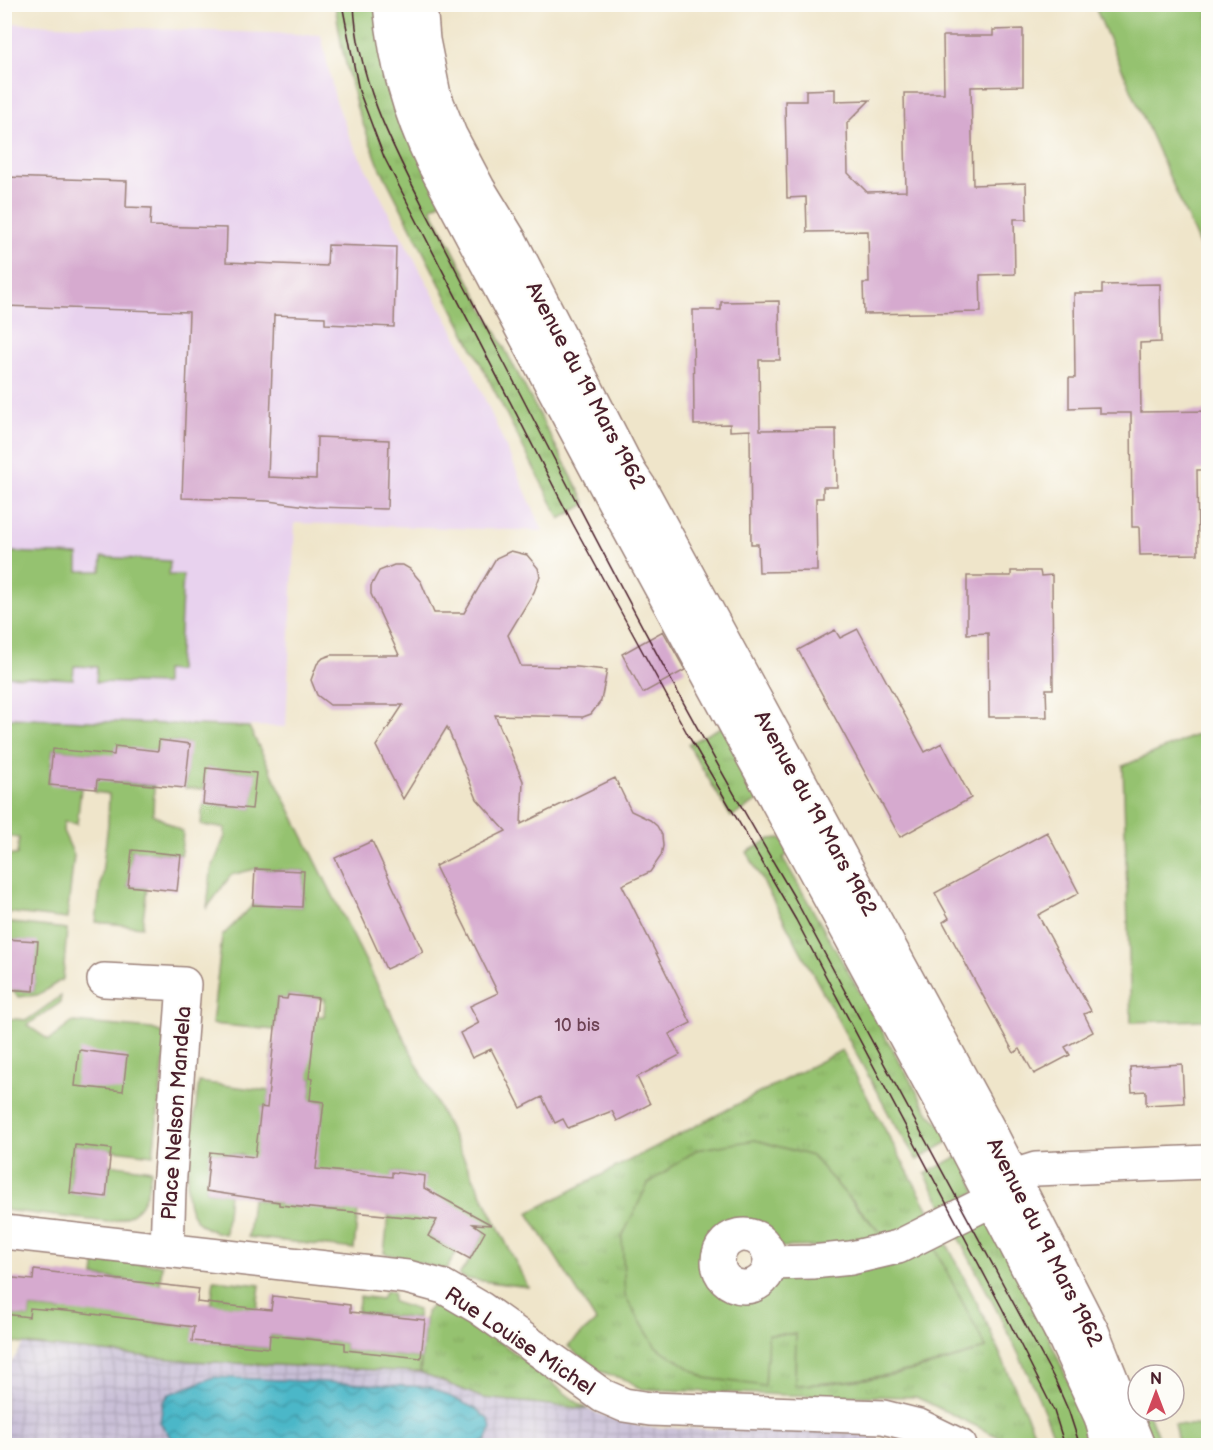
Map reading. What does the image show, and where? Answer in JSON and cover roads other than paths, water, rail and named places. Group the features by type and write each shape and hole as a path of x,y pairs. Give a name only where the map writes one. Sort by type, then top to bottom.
{"street":[{"path":"390,4 394,40 409,107 422,139 465,193"},
{"path":"420,4 423,40 434,95 450,135 465,193"},
{"name":"Avenue du 19 Mars 1962","path":"465,193 621,515 954,1126 1003,1190 1092,1331 1138,1446"},
{"name":"Place Nelson Mandela","path":"104,980 184,984 169,1189 167,1250"},
{"path":"770,1263 851,1258 898,1247 1003,1190 1020,1174 1036,1169 1209,1162"},
{"name":"Avenue du 19 Mars 1962","path":"1003,1190 1066,1341 1101,1417 1109,1446"},
{"name":"Rue Louise Michel","path":"4,1232 407,1277 444,1287 480,1308 603,1396 624,1405 883,1417 919,1426 960,1446"}],"water":[{"path":"214,1377 430,1387 476,1409 489,1420 491,1429 486,1441 475,1446 172,1440 160,1422 163,1403 169,1394"}],"tram line":[{"path":"342,4 359,91 384,157 573,524 688,735 796,920 1002,1308 1054,1411 1065,1446"},
{"path":"354,4 362,60 370,87 390,140 415,191 642,626 716,762 794,897 1055,1380 1080,1446"}]}
